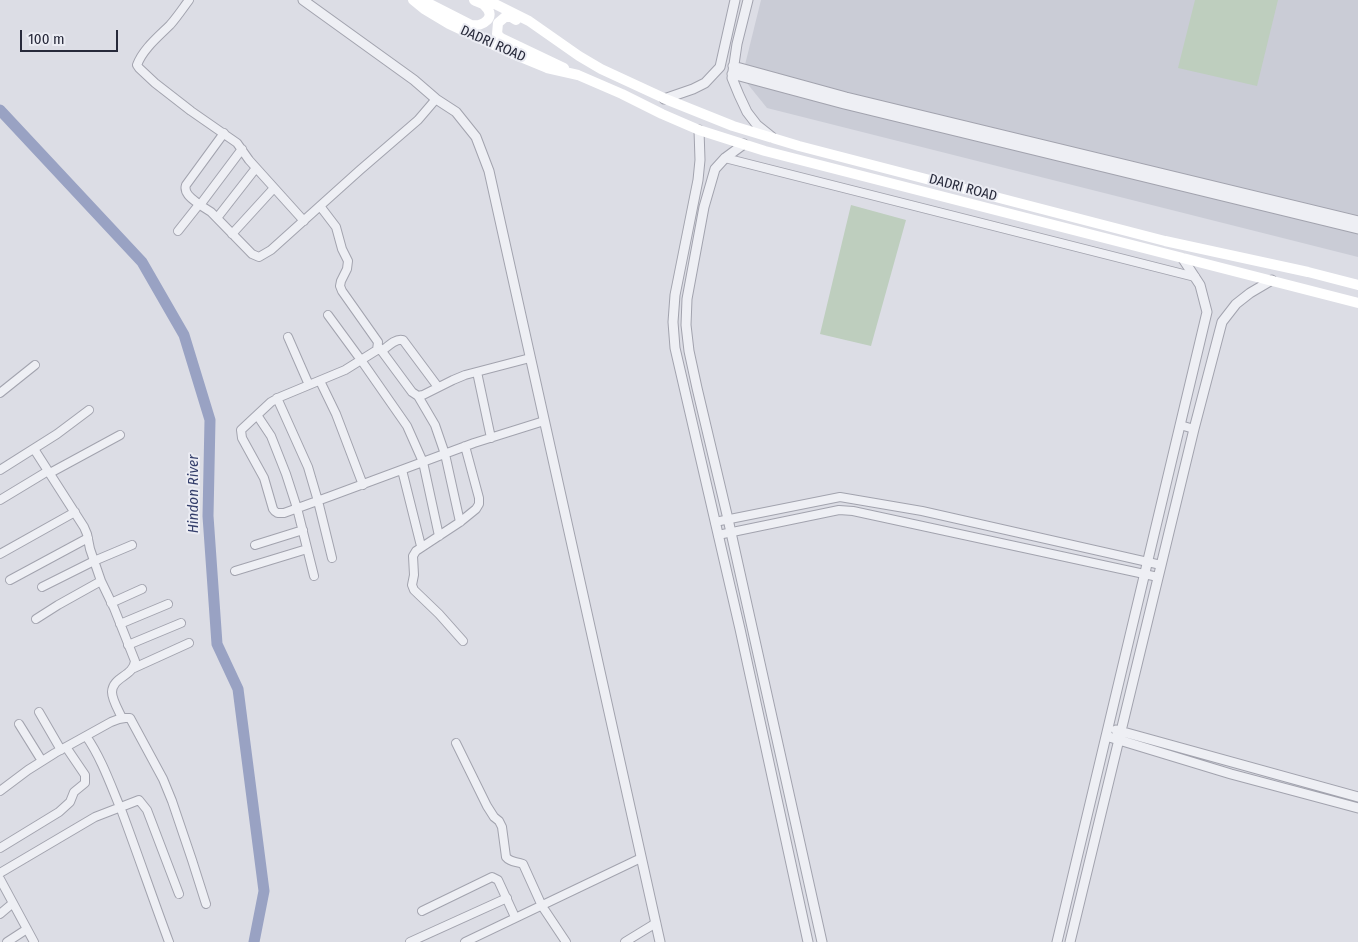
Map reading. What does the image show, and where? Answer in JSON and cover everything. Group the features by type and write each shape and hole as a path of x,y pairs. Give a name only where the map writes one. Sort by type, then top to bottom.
{"main road":[{"name":"DADRI ROAD","path":"413,0 424,10 449,24 513,54 547,68 578,75"},
{"name":"DADRI ROAD","path":"422,0 471,25 477,26 484,24 489,18 489,11 485,6 474,0"},
{"name":"DADRI ROAD","path":"487,0 529,21 579,56"},
{"name":"DADRI ROAD","path":"1358,286 1308,272 1165,241 774,139 733,126 664,99 548,40 510,17 505,17 498,23 497,34 501,38 699,130 765,152 1358,303"}],"street":[{"path":"189,0 149,46 137,65 155,83 237,143 256,168 304,221"},
{"path":"303,0 456,112 476,137 489,171 660,942"},
{"path":"664,99 693,90 705,83 720,66 735,0"},
{"path":"748,0 732,70 733,81 747,112 758,126 774,139"},
{"path":"730,24 741,27"},
{"path":"732,70 1358,221"},
{"path":"732,70 844,104 1358,229"},
{"path":"224,133 185,189 190,197 217,218 252,254 259,257 271,250 418,120 436,98"},
{"path":"699,130 700,160 698,180 675,295 673,322 675,348 808,942"},
{"path":"744,144 725,158 715,169 704,208 687,299 686,325 689,351 697,388 822,942"},
{"path":"178,230 200,205 242,149"},
{"path":"725,158 1195,277"},
{"path":"217,218 256,168"},
{"path":"232,234 274,188"},
{"path":"320,206 336,227 342,249 348,261 347,270 341,280 340,286 342,291 378,342 380,348 412,392 418,396 435,425 445,454 460,522"},
{"path":"1057,942 1207,312 1200,285 1183,259"},
{"path":"1070,942 1194,429 1222,322 1236,304 1272,280"},
{"path":"328,315 407,426 423,462 439,536"},
{"path":"288,337 309,385"},
{"path":"438,387 403,340 400,339 380,348 344,370 278,398 241,430 241,434 264,478 275,512 279,514 318,501 465,446 544,421"},
{"path":"418,396 423,396 453,380 530,358"},
{"path":"0,393 34,365"},
{"path":"477,372 491,438"},
{"path":"320,381 336,414 363,485"},
{"path":"278,398 308,467 332,558"},
{"path":"0,470 34,449 89,410"},
{"path":"257,415 271,436 297,508 314,576"},
{"path":"1180,425 1194,429"},
{"path":"0,500 120,435"},
{"path":"463,640 414,590 412,585 414,574 413,556 416,550 460,522 478,504 479,498 465,446"},
{"path":"34,449 84,527 101,581 112,603 135,661 134,668"},
{"path":"402,470 421,546"},
{"path":"715,522 840,496 922,511 1161,565"},
{"path":"718,535 839,510 853,511 1158,577"},
{"path":"0,554 74,512"},
{"path":"254,545 303,530"},
{"path":"10,580 88,538"},
{"path":"42,587 94,560 132,544"},
{"path":"235,571 307,549"},
{"path":"36,619 101,581"},
{"path":"112,603 142,589"},
{"path":"120,624 168,604"},
{"path":"128,645 181,622"},
{"path":"122,718 112,691 116,682 134,668 189,644"},
{"path":"0,848 60,812 70,802 74,792 85,783 85,775 39,712"},
{"path":"0,791 28,770 64,748 111,722 122,718 130,718 163,779 181,825 206,904"},
{"path":"19,724 42,761"},
{"path":"1107,732 1231,774 1358,808"},
{"path":"86,736 95,750 120,807 169,942"},
{"path":"1120,736 1358,797"},
{"path":"456,743 487,806 502,827 506,857 512,862 522,864 542,906 566,942"},
{"path":"0,873 95,817 140,800 147,810 179,894"},
{"path":"465,942 641,858"},
{"path":"422,911 492,877 498,880 515,917"},
{"path":"0,881 34,942"},
{"path":"410,942 507,898"},
{"path":"0,914 13,903"},
{"path":"625,942 656,923"},
{"path":"7,942 27,929"}],"shaded area":[{"path":"761,0 1358,0 1358,257 767,108 742,77"}],"green space":[{"path":"1195,0 1278,0 1257,86 1178,68"},
{"path":"851,205 906,220 871,346 820,334"}],"waterway":[{"name":"Hindon River","path":"0,110 142,262 184,335 210,420 208,516 217,644 238,689 264,891 254,942"}]}
